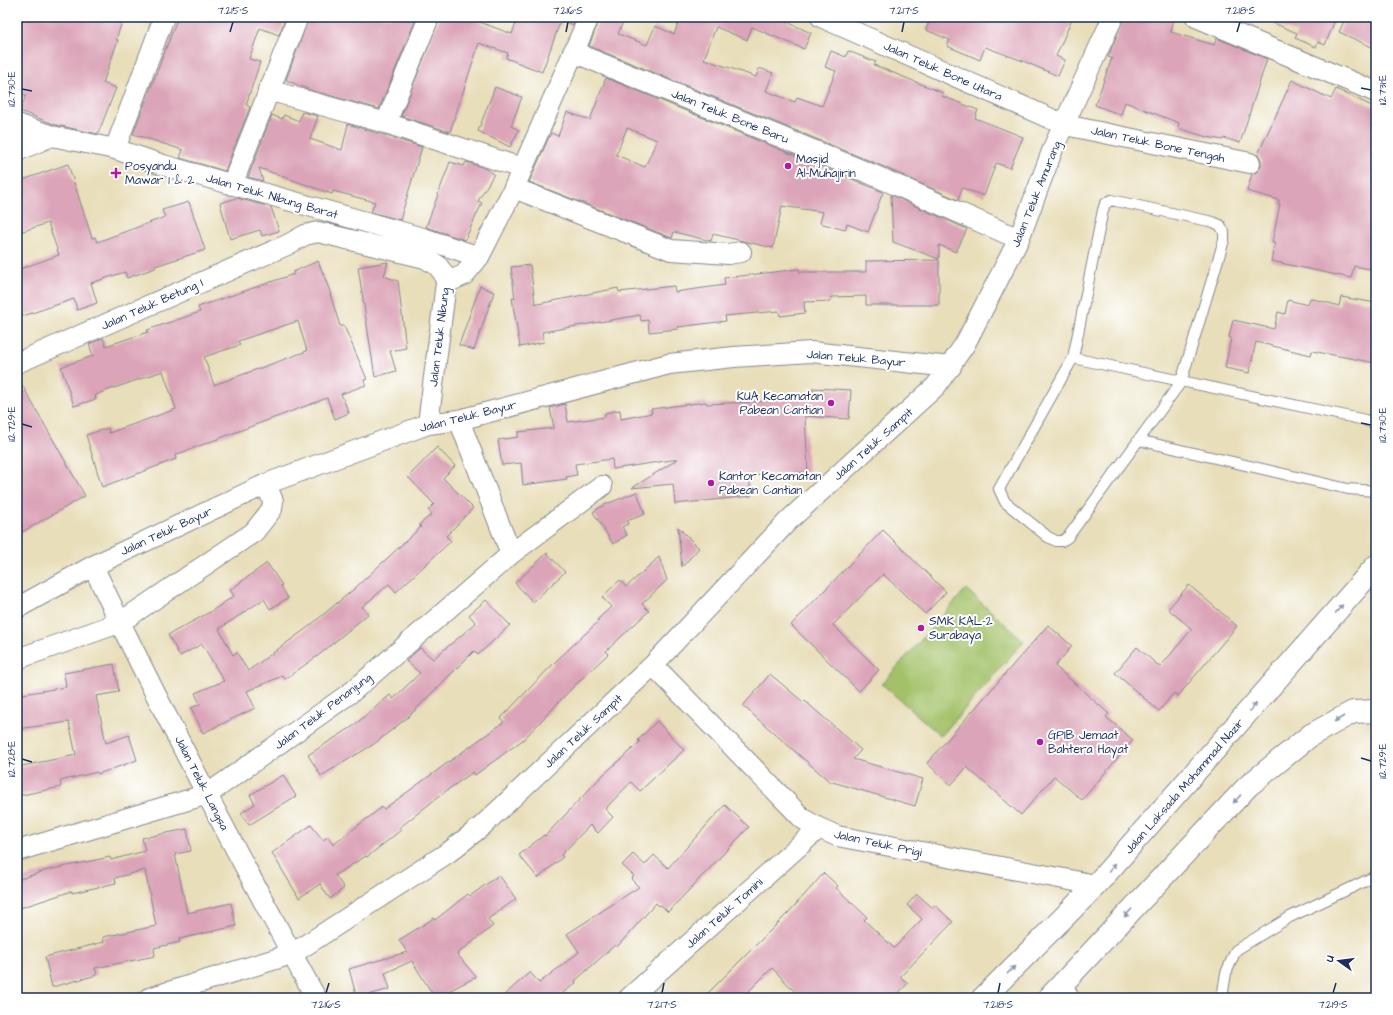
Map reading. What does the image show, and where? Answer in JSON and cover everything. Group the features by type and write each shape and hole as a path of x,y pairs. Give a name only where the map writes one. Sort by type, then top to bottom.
{"street":[{"path":"115,149 164,17"},
{"path":"232,185 268,90 298,17"},
{"path":"386,123 429,17"},
{"path":"446,282 464,275 480,257 514,188 589,17"},
{"name":"Jalan Teluk Bone Utara","path":"821,17 1065,125"},
{"name":"Jalan Teluk Amurang","path":"951,367 1019,239 1054,146 1065,125 1113,17"},
{"path":"1196,17 1236,25 1376,92"},
{"name":"Jalan Teluk Bone Baru","path":"573,52 871,174 1019,239"},
{"path":"268,90 386,123 522,168"},
{"name":"Jalan Teluk Nibung Barat","path":"17,124 52,136 115,149 232,185 426,239 480,257"},
{"name":"Jalan Teluk Bone Tengah","path":"1065,125 1250,162"},
{"path":"17,151 52,136"},
{"path":"514,188 671,250 728,254 741,252"},
{"name":"Jalan Teluk Nibung","path":"287,245 306,235 318,232 425,258 437,265 444,274 446,282 428,424"},
{"name":"Jalan Teluk Betung I","path":"17,362 287,245"},
{"name":"Jalan Teluk Bayur","path":"17,608 93,566 266,484 428,424 459,420 669,364 734,357 811,352 951,367"},
{"name":"Jalan Teluk Sampit","path":"149,998 292,954 449,852 482,826 654,665 788,521 936,386 951,367"},
{"path":"459,420 511,554"},
{"path":"17,659 72,641 119,623 254,532 272,509 273,500 266,484"},
{"name":"Jalan Teluk Penanjung","path":"17,851 208,794 354,691 511,554 602,486"},
{"name":"Jalan Teluk Langsa","path":"93,566 119,623 316,998"},
{"name":"Jalan Laksada Mohammad Nazir","path":"983,998 1096,885 1376,566"},
{"name":"Jalan Teluk Prigi","path":"654,665 803,819 818,828 837,836 1096,885"},
{"path":"1049,998 1070,989 1248,786 1311,735 1352,712 1376,711"},
{"name":"Jalan Teluk Tomini","path":"629,998 818,828"}],"lane":[{"path":"1111,200 1118,200 1214,222 1220,225 1224,232 1224,240 1181,382 1068,537 1062,541 1056,541 1048,537 1005,502 999,489 1002,482 1073,358 1103,210 1105,204 1111,200"},
{"path":"1073,358 1365,420 1376,424"},
{"path":"1138,440 1348,489 1376,491"},
{"path":"1222,998 1226,973 1236,950 1290,917 1376,876"}],"green space":[{"path":"966,589 1024,641 941,736 882,684"}],"building":[{"path":"17,17 124,17 116,39 118,40 103,83 116,88 98,134 56,125 20,111 26,95 17,91"},
{"path":"178,17 286,17 279,35 260,28 249,59 260,62 246,105 250,107 225,171 180,158 183,150 133,134"},
{"path":"309,17 417,17 379,109 310,90 286,80"},
{"path":"440,17 466,17 512,34 518,17 576,17 573,25 561,20 542,72 506,58 508,53 479,43 450,132 401,116"},
{"path":"600,17 625,17 618,34 647,45 655,26 674,34 681,17 789,17 787,22 811,33 804,49 752,27 747,40 716,27 704,59 756,77 759,68 773,73 766,91 795,102 797,97 822,106 836,71 825,67 831,51 846,57 848,51 876,62 874,65 943,93 942,96 978,110 975,118 1023,137 1010,168 996,163 984,196 962,188 958,200 875,163 589,46"},
{"path":"931,17 1073,17 1056,56 1065,60 1058,76 985,47 980,60 947,46 950,40 926,30"},
{"path":"1124,17 1174,17 1171,32 1214,45 1217,38 1267,59 1240,143 1224,138 1223,140 1207,137 1178,128 1179,123 1125,102 1121,115 1095,105 1112,58 1108,57"},
{"path":"1259,17 1327,17 1335,20 1325,45 1318,42 1316,47 1295,38 1297,33"},
{"path":"1346,17 1376,17 1376,49 1339,32"},
{"path":"606,78 883,192 868,232 847,224 845,230 820,223 823,212 782,206 773,248 713,234 711,241 674,232 672,238 529,182 551,133 558,136 567,112 590,120","holes":["627,128 657,140 645,167 616,155"]},
{"path":"1292,80 1331,99 1336,89 1376,108 1376,270 1354,266 1351,278 1271,261 1275,243 1272,243 1280,204 1278,204 1279,200 1247,191 1252,174 1258,171 1261,166 1261,160 1258,154"},
{"path":"495,87 522,97 511,126 519,130 510,147 478,131"},
{"path":"302,112 318,116 310,139 342,150 348,124 422,147 400,220 371,212 375,202 333,191 332,194 259,168 263,181 248,177 272,115 282,119 284,115 299,121"},
{"path":"450,162 464,166 466,162 482,167 494,174 478,201 482,203 465,240 426,227"},
{"path":"68,164 92,238 95,237 97,242 165,217 162,210 189,202 205,250 155,266 155,268 127,278 125,272 91,283 97,303 77,310 74,299 17,318 17,270 59,255 48,223 17,233 17,182"},
{"path":"891,195 967,229 956,252 939,245 939,259 893,242"},
{"path":"237,198 271,207 279,231 262,236 260,230 230,239 220,203"},
{"path":"939,260 939,305 866,305 866,296 831,297 831,301 804,302 805,313 780,316 779,311 725,316 726,321 649,332 648,320 641,321 640,315 542,332 544,342 520,347 512,298 515,299 511,267 530,265 535,303 538,304 618,288 619,292 674,286 675,292 725,285 724,278 799,269 800,272 866,272 866,261"},
{"path":"318,261 331,294 340,326 344,326 367,379 364,380 366,385 341,394 349,413 335,419 327,398 175,455 176,459 102,487 86,435 108,428 109,433 176,409 163,371 100,393 95,396 96,399 74,406 61,367 93,356 89,344 103,338 106,346 148,332 147,330 200,312 198,307 294,274 293,272","holes":["298,321 307,351 214,385 204,357 240,345 238,341"]},
{"path":"388,262 384,276 398,281 406,348 390,351 396,371 375,377 358,267"},
{"path":"480,286 494,292 474,350 459,345"},
{"path":"1341,297 1376,303 1376,363 1312,351 1311,355 1256,342 1249,373 1225,368 1233,320 1274,329 1278,312 1285,314 1288,300 1308,305 1310,298 1339,306"},
{"path":"17,376 85,496 17,535"},
{"path":"813,388 851,390 849,419 805,416 808,472 749,475 751,496 675,504 673,484 632,488 678,459 613,469 612,459 575,464 577,475 566,477 567,479 523,485 521,463 502,465 498,440 518,437 518,432 554,428 550,408 565,404 568,422 605,417 605,413 620,410 621,419 652,413 651,409 706,402 707,404 770,401 770,397 813,393"},
{"path":"437,447 455,466 443,478 473,508 446,536 451,541 396,592 389,584 362,607 368,614 319,655 285,679 282,676 247,691 255,708 203,733 191,708 200,704 195,693 224,681 202,644 180,656 168,635 210,612 234,596 230,590 267,563 282,585 281,586 288,598 270,609 264,599 219,629 233,655 237,653 248,671 307,628 354,589 421,527 419,525 432,514 428,510 434,504 408,477"},
{"path":"637,492 645,514 627,521 628,524 622,527 627,535 613,544 593,512 604,505"},
{"path":"678,527 699,548 682,567"},
{"path":"883,530 946,592 925,614 883,574 833,625 879,670 859,691 791,625"},
{"path":"547,553 565,572 533,602 515,583"},
{"path":"659,557 667,580 642,604 649,611 606,651 608,654 575,685 524,739 475,775 473,772 446,791 399,828 401,830 367,857 366,856 335,875 344,888 330,899 320,884 299,898 272,853 311,825 323,840 328,837 333,845 382,807 384,809 504,722 501,718 556,661 599,621 597,620 611,607 602,597 620,580 626,587"},
{"path":"1189,585 1237,626 1178,696 1174,693 1159,711 1115,673 1137,647 1160,667 1192,629 1168,609"},
{"path":"486,600 510,625 478,655 474,651 408,717 374,744 321,776 308,755 352,727 390,695 393,699 420,673 406,661 420,648 433,659 476,623 469,615"},
{"path":"1048,625 1072,646 1055,666 1109,714 1106,717 1133,740 1082,800 1054,776 1021,815 967,767 951,785 927,763"},
{"path":"114,664 119,692 96,696 106,743 129,735 137,760 98,774 97,772 60,781 61,787 17,796 17,767 76,755 69,722 17,729 17,695 66,687 64,673"},
{"path":"770,674 803,702 805,701 861,750 853,759 923,779 915,806 829,781 743,706"},
{"path":"657,721 684,750 640,791 631,782 605,809 613,817 598,833 590,825 561,855 563,857 538,878 519,855 544,835 545,836 603,775 640,742 638,740"},
{"path":"283,775 296,796 249,825 241,813 255,804 250,795"},
{"path":"725,805 749,827 668,912 661,905 659,906 656,903 617,947 615,945 575,981 576,983 556,998 501,998 530,972 539,983 579,952 567,934 639,887 631,879 634,876 622,865 633,854 645,865 654,855 668,868"},
{"path":"187,829 191,851 175,854 187,913 231,903 236,926 179,939 180,942 154,948 155,956 95,968 97,975 52,987 45,957 104,942 103,937 156,926 145,870 115,878 116,883 72,893 72,891 17,909 17,880 48,870 110,857 111,860 145,851 142,838"},
{"path":"824,873 838,886 836,888 867,917 864,920 894,948 922,919 907,905 917,894 933,908 935,905 953,922 900,977 908,983 894,998 801,998 772,968 742,998 703,998 789,912"},
{"path":"499,875 516,899 488,919 493,926 457,954 476,977 435,998 412,961 385,973 390,989 357,998 349,969 407,952 399,940 434,918 435,920 468,894 470,896"}],"place":[{"name":"Masjid Al-Muhajirin","path":"788,166"},
{"name":"Posyandu Mawar 1 & 2","path":"116,173"},
{"name":"KUA Kecamatan Pabean Cantian","path":"831,403"},
{"name":"Kantor Kecamatan Pabean Cantian","path":"711,483"},
{"name":"SMK KAL-2 Surabaya","path":"921,628"},
{"name":"GPIB Jemaat Bahtera Hayat","path":"1040,742"}]}
